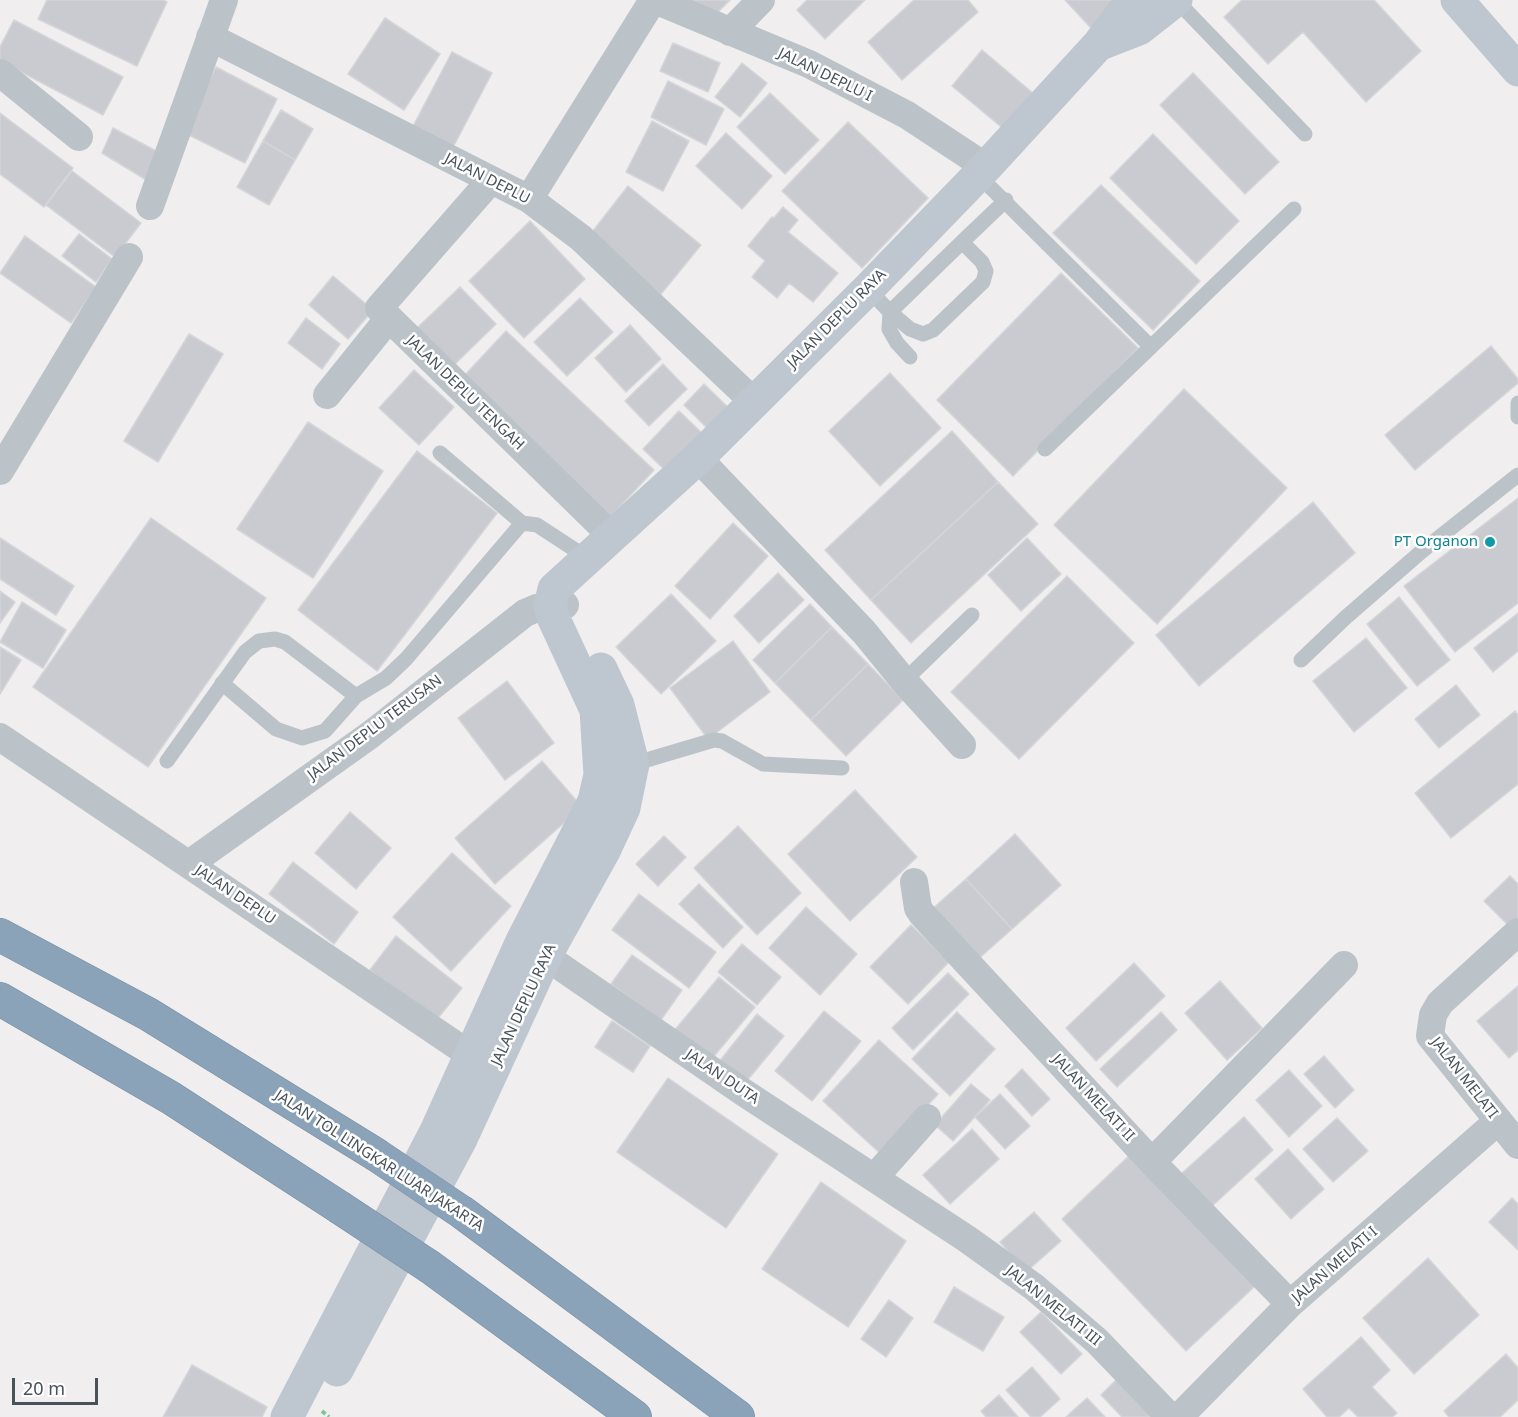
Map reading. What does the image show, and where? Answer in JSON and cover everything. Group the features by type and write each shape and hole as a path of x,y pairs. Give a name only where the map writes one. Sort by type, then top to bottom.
{"highway":[{"name":"JALAN TOL LINGKAR LUAR JAKARTA","path":"0,935 148,1014 375,1154 464,1213 738,1417"},
{"path":"0,999 171,1098 339,1207 429,1267 635,1417"},
{"path":"0,1017 56,1030"}],"main road":[{"name":"JALAN DEPLU RAYA","path":"287,1417 436,1131 469,1054 534,948 604,851 624,808 633,764 560,597 589,559 698,458 868,289 982,171 1098,45 1132,0"},
{"name":"JALAN DEPLU RAYA","path":"1098,45 1139,29 1176,0"},
{"path":"1457,0 1518,70"},
{"name":"JALAN DEPLU RAYA","path":"310,1417 460,1141 534,948 594,801 600,775 607,707"}],"street":[{"path":"150,206 170,156 224,0"},
{"path":"529,199 654,0"},
{"name":"JALAN DEPLU I","path":"654,0 809,64 907,115 982,171"},
{"path":"730,32 761,0"},
{"name":"JALAN DEPLU","path":"210,37 529,199 580,238 754,402"},
{"path":"0,73 79,137"},
{"path":"327,395 390,318 379,308 491,180"},
{"path":"0,471 129,257"},
{"name":"JALAN DEPLU TENGAH","path":"390,318 613,537"},
{"path":"698,458 864,632 904,681 962,745"},
{"name":"JALAN DEPLU TERUSAN","path":"189,864 370,735 525,613 560,597"},
{"name":"JALAN DEPLU","path":"0,737 469,1054"},
{"name":"JALAN MELATI II","path":"914,882 922,914 1152,1162 1290,1304"},
{"name":"JALAN MELATI","path":"1518,932 1440,1003 1430,1027 1430,1036 1436,1047 1518,1145"},
{"name":"JALAN DUTA","path":"534,948 923,1211"},
{"path":"1152,1162 1344,965"},
{"path":"874,1178 927,1118"},
{"name":"JALAN MELATI I","path":"1179,1417 1290,1304 1498,1121"},
{"name":"JALAN MELATI III","path":"923,1211 1034,1287 1097,1341 1170,1417"}],"lane":[{"path":"1176,0 1305,134"},
{"path":"982,171 1006,200 1151,347"},
{"path":"910,357 897,344 889,329 890,312 1006,200"},
{"path":"1045,449 1294,209"},
{"path":"868,289 910,329 923,334 933,330 983,282 986,272 982,262 962,242"},
{"path":"1518,403 1518,417"},
{"path":"440,453 522,523 537,525 589,559"},
{"path":"1301,660 1414,558 1518,475"},
{"path":"222,683 276,729 302,738 325,731 356,696 386,678 406,659 522,523"},
{"path":"904,681 972,615"},
{"path":"167,761 244,652 259,641 275,639 302,654 356,696"},
{"path":"633,764 714,740 722,741 763,764 842,768"}],"building":[{"path":"47,0 163,0 167,2 137,66 38,19"},
{"path":"689,0 730,0 710,20"},
{"path":"807,0 865,0 825,39 797,10"},
{"path":"914,0 968,0 978,12 902,80 868,42"},
{"path":"1065,0 1121,0 1091,28"},
{"path":"1242,0 1374,0 1421,51 1366,102 1303,32 1268,64 1224,17"},
{"path":"385,18 440,54 404,110 348,74"},
{"path":"14,20 123,77 103,115 0,61 0,47"},
{"path":"673,43 720,63 708,92 660,71"},
{"path":"982,50 1041,100 1011,135 952,86"},
{"path":"452,52 492,73 450,153 410,132"},
{"path":"742,63 767,83 740,117 715,97"},
{"path":"216,67 277,99 245,163 183,132"},
{"path":"1193,73 1279,162 1245,194 1160,105"},
{"path":"668,81 724,109 706,145 651,117"},
{"path":"770,93 819,140 785,174 737,127"},
{"path":"281,110 313,129 295,160 263,141"},
{"path":"0,113 73,168 44,207 0,174"},
{"path":"652,121 689,141 663,191 626,172"},
{"path":"848,122 928,198 862,268 782,191"},
{"path":"113,128 158,152 148,181 102,153"},
{"path":"726,133 772,176 742,209 696,166"},
{"path":"1153,134 1239,221 1196,264 1110,178"},
{"path":"263,141 295,160 269,205 237,187"},
{"path":"72,171 141,223 115,257 46,205"},
{"path":"1101,185 1200,281 1153,330 1053,233"},
{"path":"628,186 701,245 661,294 589,236"},
{"path":"783,207 798,220 788,232 838,273 813,302 789,283 777,298 752,277 765,261 748,246"},
{"path":"530,221 585,279 524,338 469,281"},
{"path":"79,234 112,259 96,282 62,256"},
{"path":"25,236 96,287 71,323 0,273"},
{"path":"1061,273 1138,348 1013,476 937,400"},
{"path":"333,276 373,310 348,339 309,305"},
{"path":"460,287 496,324 453,366 417,328"},
{"path":"580,298 613,332 567,376 534,342"},
{"path":"306,318 340,344 322,369 288,343"},
{"path":"630,325 661,359 626,392 595,358"},
{"path":"506,331 654,470 611,516 464,376"},
{"path":"189,334 223,354 158,462 124,441"},
{"path":"1491,346 1518,379 1518,383 1415,470 1385,435"},
{"path":"663,364 687,389 649,426 625,401"},
{"path":"414,370 454,407 419,445 379,408"},
{"path":"890,373 941,428 880,486 829,431"},
{"path":"704,384 736,415 715,436 684,405"},
{"path":"1184,389 1287,488 1157,624 1054,525"},
{"path":"679,411 704,435 668,473 643,449"},
{"path":"308,422 383,471 313,578 237,529"},
{"path":"952,431 998,482 871,600 825,550"},
{"path":"417,451 497,513 377,671 298,610"},
{"path":"998,482 1038,524 911,643 871,600"},
{"name":"PT Organon","path":"1518,498 1518,603 1455,652 1404,586"},
{"path":"1313,502 1355,553 1199,686 1156,635"},
{"path":"151,518 266,598 148,767 33,687"},
{"path":"733,523 768,556 710,619 675,586"},
{"path":"0,538 74,586 56,615 0,579"},
{"path":"1027,538 1061,574 1021,611 988,575"},
{"path":"778,573 804,600 759,643 734,616"},
{"path":"1067,576 1134,643 1019,759 951,692"},
{"path":"0,591 15,602 0,623"},
{"path":"671,594 716,641 661,694 616,647"},
{"path":"1399,597 1450,660 1417,686 1367,624"},
{"path":"22,602 66,630 43,668 0,642"},
{"path":"810,604 832,627 775,683 753,660"},
{"path":"1518,613 1518,651 1493,672 1474,648"},
{"path":"832,627 868,664 811,720 775,683"},
{"path":"1366,638 1407,688 1354,732 1313,681"},
{"path":"733,641 770,692 708,739 670,688"},
{"path":"0,647 21,660 0,694"},
{"path":"868,664 903,700 846,756 811,720"},
{"path":"507,681 554,743 505,780 458,718"},
{"path":"1456,685 1480,715 1439,748 1415,719"},
{"path":"1515,711 1518,715 1518,784 1451,838 1415,793"},
{"path":"542,761 582,807 495,884 455,838"},
{"path":"855,790 917,857 850,921 788,854"},
{"path":"350,812 391,848 356,889 315,853"},
{"path":"738,826 801,893 757,935 694,868"},
{"path":"1015,834 1061,885 1012,929 966,879"},
{"path":"664,836 686,857 658,886 636,864"},
{"path":"452,853 511,906 451,971 393,917"},
{"path":"293,862 358,912 334,944 269,894"},
{"path":"1510,876 1518,884 1518,927 1514,931 1484,901"},
{"path":"966,879 1012,929 976,961 931,910"},
{"path":"699,884 743,927 723,948 679,904"},
{"path":"639,894 716,952 689,988 612,930"},
{"path":"806,907 857,954 820,995 769,948"},
{"path":"911,925 949,962 908,1004 870,967"},
{"path":"396,936 462,988 435,1022 370,970"},
{"path":"742,944 781,977 757,1005 718,972"},
{"path":"632,955 682,990 661,1020 611,984"},
{"path":"1134,963 1165,996 1096,1061 1066,1028"},
{"path":"948,973 969,994 913,1050 892,1028"},
{"path":"719,977 755,1007 710,1061 674,1031"},
{"path":"1220,981 1262,1028 1227,1060 1185,1013"},
{"path":"1518,986 1518,1050 1509,1058 1477,1021"},
{"path":"824,1011 861,1041 812,1101 775,1071"},
{"path":"957,1012 995,1049 950,1096 912,1059"},
{"path":"1161,1012 1177,1030 1117,1087 1100,1069"},
{"path":"757,1014 784,1036 745,1083 719,1062"},
{"path":"612,1021 650,1046 633,1072 595,1047"},
{"path":"879,1040 938,1094 882,1155 823,1101"},
{"path":"1324,1056 1354,1090 1335,1108 1304,1074"},
{"path":"1022,1069 1050,1099 1032,1116 1005,1086"},
{"path":"1289,1070 1322,1106 1289,1137 1256,1100"},
{"path":"668,1078 778,1154 726,1228 617,1152"},
{"path":"971,1084 990,1100 953,1141 935,1125"},
{"path":"1000,1094 1030,1126 1005,1149 975,1117"},
{"path":"1244,1117 1273,1150 1211,1207 1181,1174"},
{"path":"1337,1118 1368,1151 1333,1182 1303,1149"},
{"path":"972,1129 999,1159 950,1204 923,1175"},
{"path":"1288,1149 1324,1189 1291,1219 1255,1179"},
{"path":"1131,1154 1255,1286 1186,1351 1062,1219"},
{"path":"821,1182 906,1241 848,1327 762,1269"},
{"path":"1512,1198 1518,1204 1518,1250 1489,1222"},
{"path":"1034,1212 1061,1241 1026,1272 1000,1242"},
{"path":"1428,1258 1479,1315 1414,1374 1363,1318"},
{"path":"954,1287 1004,1317 983,1351 934,1322"},
{"path":"889,1300 913,1318 886,1357 861,1339"},
{"path":"1041,1312 1082,1354 1061,1374 1020,1332"},
{"path":"1361,1337 1390,1370 1372,1387 1397,1413 1392,1417 1358,1417 1349,1408 1339,1417 1327,1417 1303,1389"},
{"path":"1506,1354 1518,1368 1518,1400 1500,1417 1449,1417 1444,1411"},
{"path":"192,1365 267,1407 262,1417 163,1417"},
{"path":"1032,1367 1060,1399 1040,1417 1031,1417 1006,1390"},
{"path":"1120,1376 1160,1417 1122,1417 1101,1395"},
{"path":"999,1395 1018,1417 986,1417 981,1411"},
{"path":"1087,1398 1105,1417 1066,1417"}],"place":[{"name":"PT Organon","path":"1490,542"}]}
